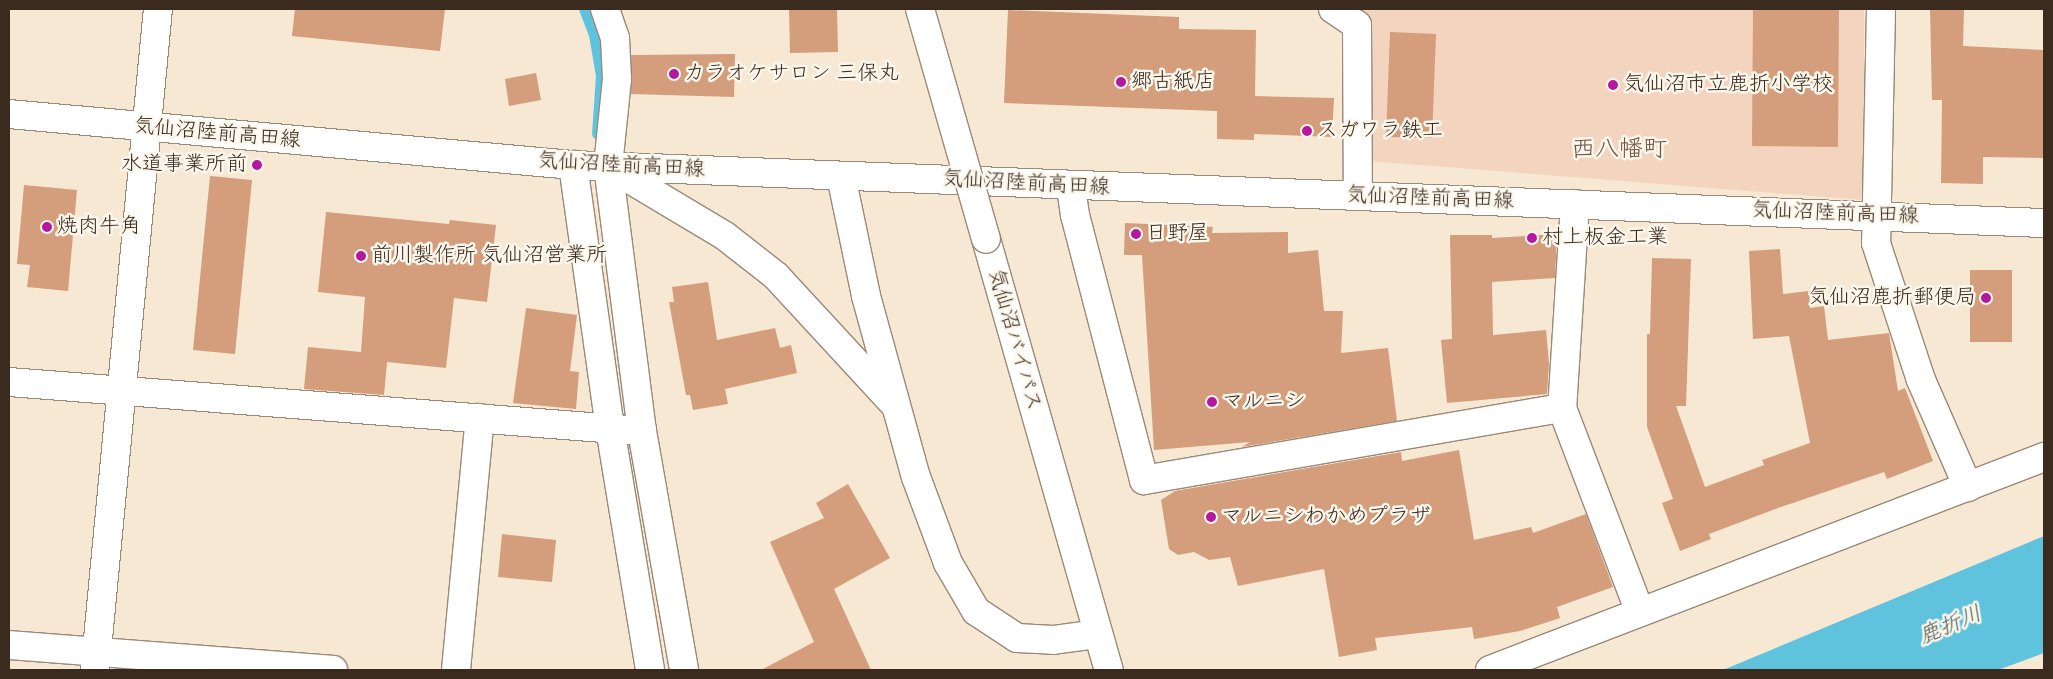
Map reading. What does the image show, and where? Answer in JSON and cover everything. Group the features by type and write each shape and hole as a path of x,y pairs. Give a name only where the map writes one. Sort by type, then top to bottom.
{"main road":[{"path":"96,662 158,9"},
{"path":"605,9 615,38 617,78 608,166 642,431 684,670"},
{"name":"気仙沼バイパス","path":"920,9 1109,670"},
{"path":"1333,9 1357,25 1358,196"},
{"path":"1882,9 1874,215 1876,243 1921,380 1968,487"},
{"name":"気仙沼陸前高田線","path":"9,114 148,128 608,166 1071,187 1874,215 2044,223"},
{"path":"573,164 610,428 650,670"},
{"path":"608,166 725,236 776,276 899,410"},
{"path":"841,176 866,296 916,477 948,563 976,612 1017,638 1053,640 1098,634"},
{"path":"1071,187 1075,215 1144,480 1562,408"},
{"path":"1575,204 1562,408 1640,612"},
{"path":"9,382 642,431"},
{"path":"456,670 480,418"},
{"path":"1490,670 2044,457"},
{"path":"9,645 96,662 333,670"}],"shaded area":[{"name":"気仙沼市立鹿折小学校","path":"1354,9 1864,9 1864,200 1369,161"}],"water":[{"name":"鹿折川","path":"2044,536 2044,653 1998,670 1723,670"}],"building":[{"path":"295,9 445,9 440,51 292,36"},
{"path":"789,9 837,9 838,52 790,53"},
{"path":"1753,9 1839,9 1838,147 1752,146"},
{"path":"1930,9 1964,9 1963,46 2044,50 2044,158 1983,157 1983,184 1941,183 1942,100 1932,100"},
{"path":"1008,10 1179,17 1179,29 1256,30 1255,96 1334,98 1332,137 1254,134 1254,140 1217,139 1217,111 1004,103"},
{"path":"1390,32 1436,34 1432,138 1386,137"},
{"path":"735,54 734,97 631,94 631,55"},
{"path":"536,73 541,100 509,106 505,79"},
{"path":"210,176 252,180 235,354 193,350"},
{"name":"焼肉牛角","path":"24,185 77,190 68,291 27,287 30,265 17,264"},
{"path":"326,212 449,224 450,220 496,225 487,302 454,298 446,368 387,362 384,395 304,389 308,347 361,352 365,297 318,292"},
{"path":"1125,223 1213,227 1212,233 1288,232 1288,253 1318,250 1324,311 1343,311 1341,353 1388,348 1397,421 1242,447 1250,442 1154,450 1142,255 1124,255"},
{"path":"1557,234 1555,278 1492,282 1493,335 1546,330 1549,363 1547,394 1447,403 1441,340 1452,339 1450,235 1492,235 1492,238"},
{"path":"1780,249 1783,294 1809,291 1810,308 1824,306 1828,340 1889,333 1898,391 1905,388 1933,461 1887,479 1884,472 1778,508 1709,534 1711,539 1680,551 1662,503 1673,499 1647,427 1647,334 1650,334 1652,258 1691,259 1686,406 1676,406 1705,487 1764,465 1762,460 1810,443 1789,336 1753,339 1749,251"},
{"path":"1970,270 2012,270 2012,342 1970,342"},
{"path":"708,282 717,340 775,328 780,348 791,345 797,373 725,389 728,404 693,410 690,395 686,395 669,302 674,302 672,287"},
{"path":"526,308 577,315 570,371 579,372 576,409 513,403"},
{"path":"1459,450 1474,540 1531,527 1533,533 1586,514 1613,587 1557,607 1560,618 1520,631 1474,639 1472,627 1375,638 1377,650 1339,657 1324,569 1238,586 1230,557 1209,560 1194,552 1178,555 1169,549 1161,500 1175,491 1401,452 1402,461"},
{"path":"848,484 890,558 834,589 871,670 761,670 814,642 770,542 824,518 816,503"},
{"path":"502,534 556,540 552,582 498,577"}],"waterway":[{"path":"584,9 594,35 601,76 597,134"}],"place":[{"name":"カラオケサロン 三保丸","path":"674,74"},
{"name":"郷古紙店","path":"1121,82"},
{"name":"気仙沼市立鹿折小学校","path":"1613,85"},
{"name":"スガワラ鉄工","path":"1307,131"},
{"name":"水道事業所前","path":"257,165"},
{"name":"焼肉牛角","path":"47,227"},
{"name":"日野屋","path":"1136,234"},
{"name":"村上板金工業","path":"1532,238"},
{"name":"前川製作所 気仙沼営業所","path":"361,256"},
{"name":"気仙沼鹿折郵便局","path":"1986,298"},
{"name":"マルニシ","path":"1212,402"},
{"name":"マルニシわかめプラザ","path":"1211,517"}],"district":[{"name":"西八幡町","path":"1619,151"}]}
